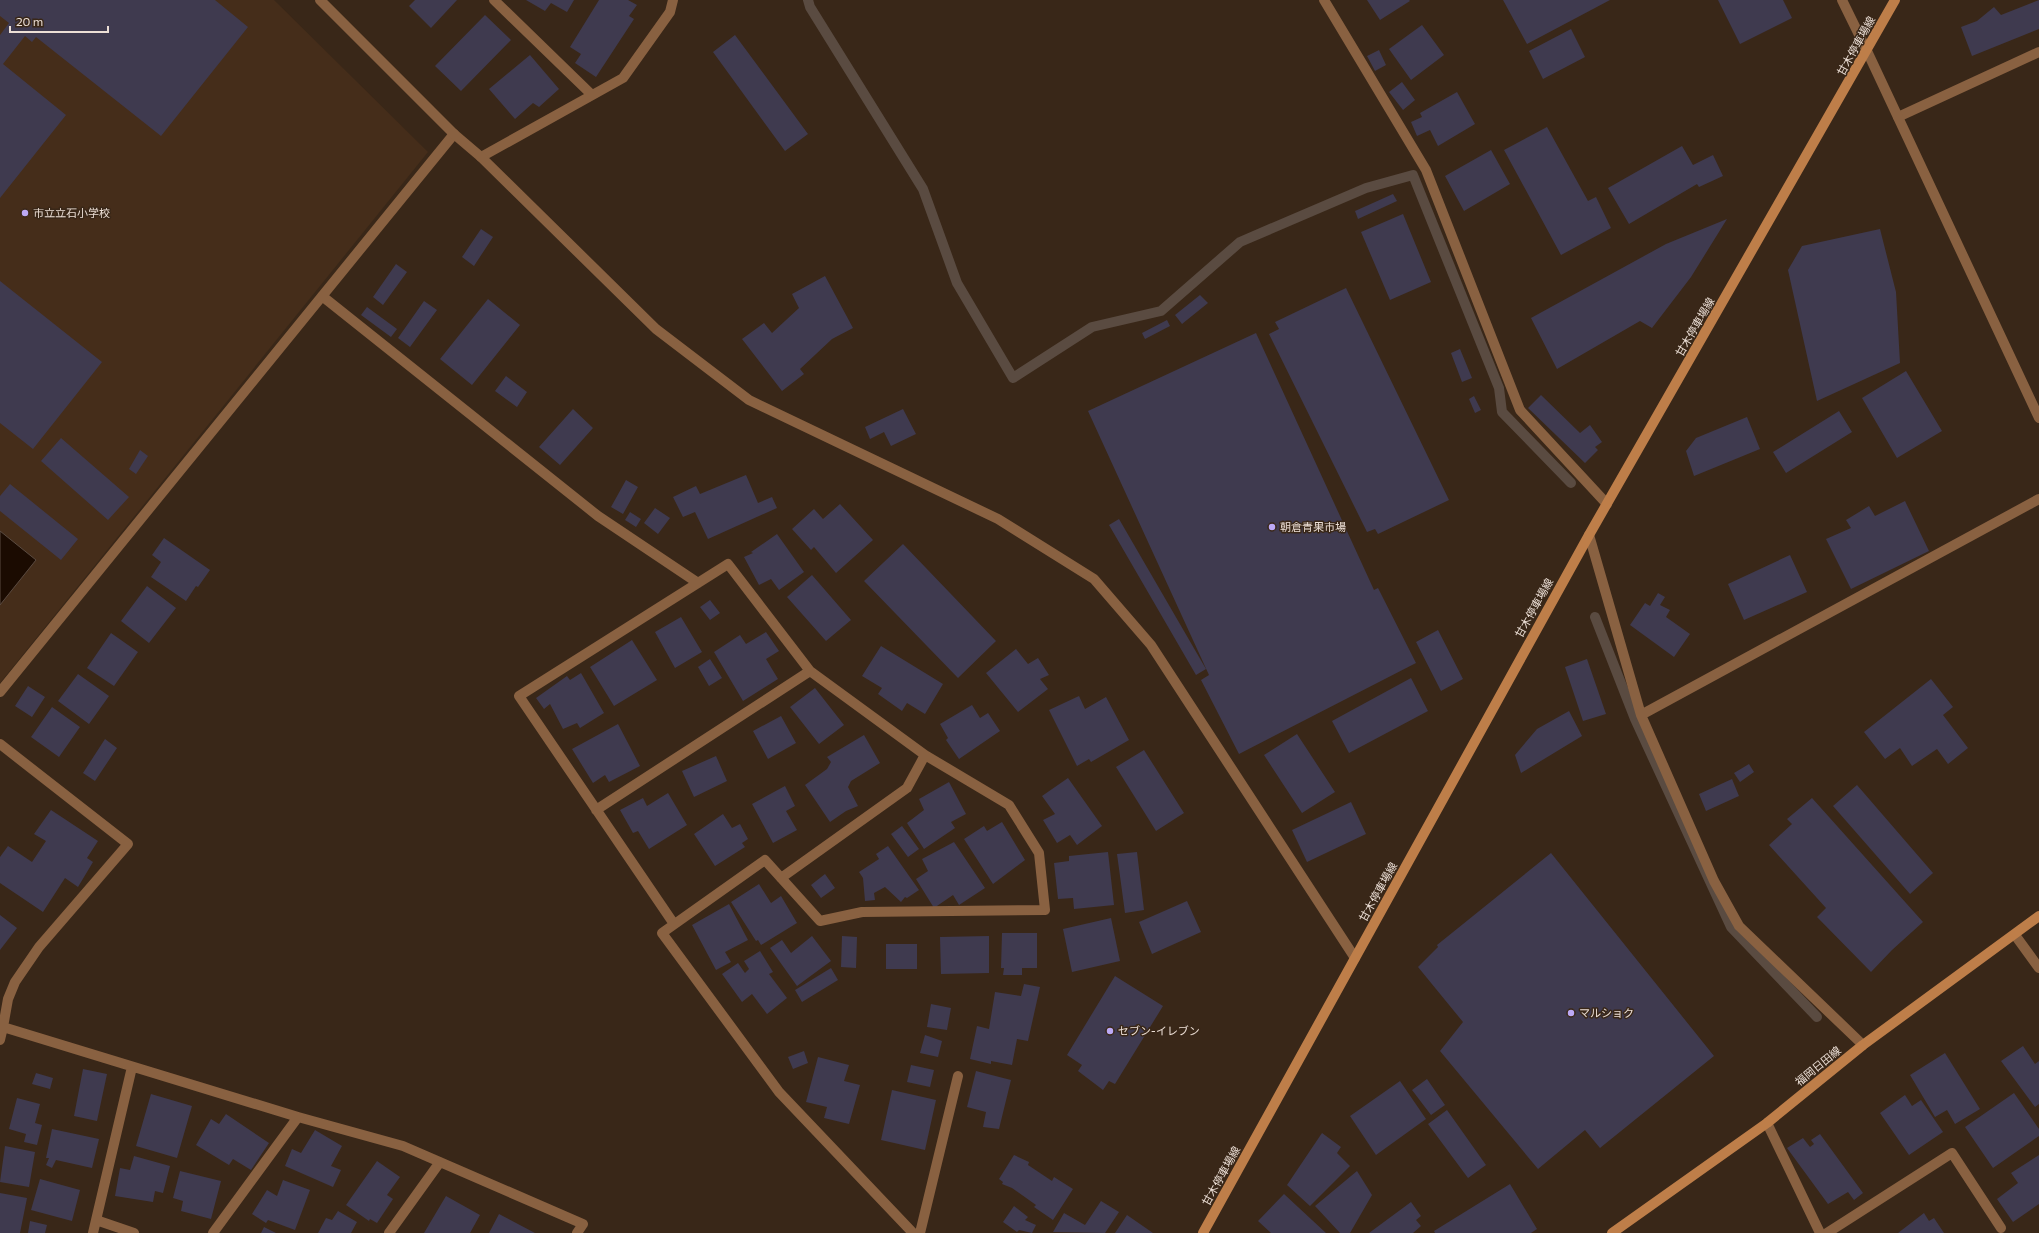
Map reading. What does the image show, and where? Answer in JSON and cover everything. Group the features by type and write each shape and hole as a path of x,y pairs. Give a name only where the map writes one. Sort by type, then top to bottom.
{"main road":[{"name":"甘木停車場線","path":"1203,1233 1589,535 1895,0"},
{"name":"福岡日田線","path":"1612,1233 1767,1123 1863,1045 2039,916"}],"street":[{"path":"320,0 454,134 481,156 656,329 749,400 998,519 1094,579 1152,645 1355,958"},
{"path":"494,0 592,95"},
{"path":"481,156 622,78 670,12 673,0"},
{"path":"1324,0 1426,170 1520,410 1607,504"},
{"path":"1842,0 2039,418"},
{"path":"1898,117 2039,52"},
{"path":"0,692 454,134"},
{"path":"322,296 598,516 698,583"},
{"path":"1641,715 2039,499"},
{"path":"1589,535 1641,715 1714,881 1739,926 1863,1045"},
{"path":"674,924 519,696 728,564 810,671 925,755 1008,805 1039,853 1046,910 862,912 820,921 765,860 674,924 662,932 779,1092 913,1233"},
{"path":"596,810 810,671"},
{"path":"0,744 128,844 39,948 15,982 8,999 0,1012"},
{"path":"781,878 907,788 925,755"},
{"path":"2015,935 2039,968"},
{"path":"0,1040 8,999"},
{"path":"3,1027 298,1117 403,1146 583,1224 576,1233"},
{"path":"93,1233 132,1067"},
{"path":"920,1233 958,1076"},
{"path":"213,1233 298,1117"},
{"path":"1767,1123 1820,1233"},
{"path":"1827,1233 1952,1153 2001,1228"},
{"path":"389,1233 440,1162"},
{"path":"96,1220 134,1233"}],"shaded area":[{"path":"0,0 274,0 428,152 0,683"},
{"path":"0,531 36,560 0,605"}],"building":[{"path":"0,0 215,0 248,27 161,136 36,37 32,42 25,36 3,64 66,115 0,198 0,35 9,23 0,16"},
{"path":"415,0 457,0 431,28 409,6"},
{"path":"526,0 574,0 567,12 551,3 545,11"},
{"path":"599,0 628,0 637,5 629,16 634,19 596,77 575,63 581,54 570,47"},
{"path":"1367,0 1409,0 1410,1 1380,20"},
{"path":"1503,0 1610,0 1527,44"},
{"path":"1718,0 1783,0 1792,18 1740,44"},
{"path":"2039,0 2039,29 1972,56 1961,27 1977,21 1994,7 2001,15"},
{"path":"485,15 511,40 461,91 435,66"},
{"path":"1422,25 1444,55 1411,80 1389,49"},
{"path":"1571,29 1585,57 1543,79 1529,51"},
{"path":"735,35 808,134 785,151 713,52"},
{"path":"1379,50 1386,65 1375,71 1367,56"},
{"path":"530,55 559,89 539,107 533,103 515,119 489,89"},
{"path":"1402,82 1415,100 1403,110 1389,92"},
{"path":"1457,92 1475,124 1438,146 1430,130 1417,136 1411,122 1422,117 1420,113"},
{"path":"1547,127 1588,201 1596,197 1611,228 1561,255 1504,150"},
{"path":"1682,146 1693,165 1713,155 1723,176 1699,187 1697,184 1629,224 1608,188"},
{"path":"1491,150 1510,184 1464,211 1445,176"},
{"path":"1393,194 1397,201 1358,219 1355,211"},
{"path":"1403,214 1431,282 1390,300 1361,232"},
{"path":"1727,219 1691,277 1652,328 1640,321 1557,369 1531,318 1666,244"},
{"path":"481,229 493,237 474,266 462,257"},
{"path":"1880,229 1896,292 1900,363 1817,401 1788,270 1802,246"},
{"path":"396,264 407,272 383,305 373,297"},
{"path":"825,276 853,328 832,339 800,369 804,374 782,391 742,339 764,323 772,333 799,308 792,294"},
{"path":"0,281 102,362 33,449 0,423"},
{"path":"1346,288 1449,500 1378,534 1375,529 1367,532 1269,334 1279,329 1275,322"},
{"path":"1200,295 1208,303 1182,324 1175,315"},
{"path":"488,299 520,325 472,385 440,359"},
{"path":"424,301 437,310 410,347 398,338"},
{"path":"367,307 397,329 391,337 361,315"},
{"path":"1167,320 1170,326 1145,339 1142,333"},
{"path":"1256,333 1374,590 1378,588 1416,663 1239,754 1201,680 1209,675 1088,411"},
{"path":"1460,349 1472,378 1462,382 1451,353"},
{"path":"1906,371 1942,431 1897,458 1862,398"},
{"path":"506,376 527,392 517,407 495,391"},
{"path":"1541,395 1580,433 1590,425 1602,442 1595,447 1598,450 1585,463 1528,408"},
{"path":"1474,396 1481,410 1475,413 1469,399"},
{"path":"573,409 593,428 560,465 539,447"},
{"path":"903,409 916,434 891,446 884,432 870,439 865,427"},
{"path":"1839,411 1852,432 1786,473 1773,452"},
{"path":"1747,417 1760,449 1694,476 1686,451 1696,438"},
{"path":"61,438 129,497 108,520 41,461"},
{"path":"140,450 148,456 136,474 129,469"},
{"path":"746,475 758,503 772,497 777,508 708,539 695,512 683,517 673,497 696,486 700,494"},
{"path":"626,480 638,487 623,514 611,507"},
{"path":"10,484 78,539 61,560 0,511 0,496"},
{"path":"1905,501 1929,551 1851,589 1826,539 1851,528 1846,520 1869,506 1875,516"},
{"path":"840,504 873,540 836,573 814,547 811,550 792,529 814,509 823,519"},
{"path":"655,508 670,518 658,534 644,523"},
{"path":"630,512 641,519 636,527 625,520"},
{"path":"1119,519 1206,669 1196,675 1109,525"},
{"path":"777,534 804,572 779,590 771,579 759,585 744,557 753,553 751,552"},
{"path":"164,538 210,570 198,587 196,586 186,601 151,577 161,562 152,555"},
{"path":"903,544 996,641 958,678 864,581"},
{"path":"1790,555 1807,592 1744,620 1728,584"},
{"path":"812,575 851,620 826,641 787,597"},
{"path":"147,586 176,608 149,643 121,621"},
{"path":"1658,593 1665,597 1660,605 1670,610 1666,617 1690,634 1674,657 1630,625 1645,603 1650,606"},
{"path":"710,600 720,613 710,620 700,607"},
{"path":"681,617 702,652 675,668 655,632"},
{"path":"1438,630 1463,679 1441,691 1416,642"},
{"path":"766,632 779,651 766,659 778,679 743,701 714,652 740,635 746,644"},
{"path":"111,633 138,652 114,686 87,668"},
{"path":"632,640 657,680 614,706 590,667"},
{"path":"881,646 943,684 925,714 907,703 902,711 878,694 882,688 862,676"},
{"path":"1016,649 1028,664 1038,658 1049,675 1040,679 1048,689 1018,712 986,673"},
{"path":"710,659 722,678 709,686 698,667"},
{"path":"1587,659 1606,714 1583,721 1565,667"},
{"path":"581,673 604,713 580,728 577,723 563,729 550,704 544,709 536,698 567,676 570,680"},
{"path":"78,674 109,696 89,724 58,701"},
{"path":"1411,678 1428,711 1349,753 1332,721"},
{"path":"1931,679 1953,707 1943,715 1968,748 1948,764 1937,749 1912,766 1900,748 1885,759 1864,732"},
{"path":"28,686 45,697 32,717 15,706"},
{"path":"815,688 844,725 819,744 790,707"},
{"path":"1079,696 1085,709 1106,697 1129,740 1091,762 1089,759 1077,766 1049,710"},
{"path":"972,705 980,718 988,713 1000,731 959,759 946,740 948,738 940,724"},
{"path":"52,707 80,727 59,757 31,737"},
{"path":"1569,711 1582,736 1521,773 1515,755 1537,729"},
{"path":"781,716 796,743 768,759 753,731"},
{"path":"618,724 640,766 609,782 605,775 593,783 572,749"},
{"path":"1297,734 1335,792 1302,813 1264,755"},
{"path":"864,735 880,763 851,781 848,787 858,806 846,811 830,822 805,785 827,769 831,762 827,757"},
{"path":"105,739 117,748 95,781 83,773"},
{"path":"1144,750 1184,813 1156,831 1116,767"},
{"path":"716,756 727,781 694,797 682,771"},
{"path":"1749,764 1754,772 1740,782 1734,773"},
{"path":"1068,778 1102,826 1077,845 1070,835 1057,843 1043,820 1055,814 1042,796"},
{"path":"1732,779 1739,796 1706,811 1699,794"},
{"path":"949,782 966,814 951,822 955,828 924,849 907,823 924,810 919,799"},
{"path":"1857,785 1933,873 1910,894 1833,806"},
{"path":"785,786 795,806 786,811 797,830 773,843 752,804"},
{"path":"668,793 687,825 649,849 638,831 633,833 620,810 643,798 647,806"},
{"path":"1812,798 1923,922 1892,950 1871,972 1817,917 1826,908 1769,845 1792,824 1787,819"},
{"path":"1351,802 1366,834 1307,862 1292,830"},
{"path":"51,810 98,841 87,858 93,862 78,887 65,878 43,912 0,883 0,857 8,846 32,862 46,841 34,834"},
{"path":"723,814 732,828 740,824 748,839 742,843 745,847 715,866 694,834"},
{"path":"1002,822 1025,860 993,884 964,839 984,826 987,831"},
{"path":"902,826 919,849 908,857 891,834"},
{"path":"954,842 985,888 959,905 953,895 934,908 916,879 928,871 922,859"},
{"path":"888,846 919,890 907,898 905,897 901,902 885,887 874,893 875,900 865,901 863,878 859,872 879,859 876,854"},
{"path":"1108,852 1114,905 1074,909 1073,898 1058,899 1054,863 1069,861 1069,856"},
{"path":"1137,852 1144,910 1125,913 1117,854"},
{"path":"1551,853 1714,1056 1600,1148 1585,1130 1538,1169 1440,1051 1463,1022 1418,967 1438,947 1437,945"},
{"path":"825,874 835,888 821,898 811,885"},
{"path":"759,884 771,903 781,896 797,923 761,945 758,940 756,941 731,902"},
{"path":"1187,901 1201,932 1152,954 1139,922"},
{"path":"729,904 748,940 725,952 731,962 716,970 692,925"},
{"path":"0,915 17,928 0,950"},
{"path":"1111,918 1120,961 1072,972 1063,929"},
{"path":"1002,933 1037,933 1037,968 1022,968 1022,975 1003,975 1004,968 1001,968"},
{"path":"812,936 831,961 797,986 770,948 782,940 791,953"},
{"path":"842,936 857,937 856,968 841,967"},
{"path":"989,936 989,973 941,974 940,937"},
{"path":"886,944 917,944 917,969 886,969"},
{"path":"760,951 773,972 769,974 787,998 767,1014 752,994 742,1002 722,974 738,963 745,973 749,969 744,961"},
{"path":"831,968 838,980 802,1002 795,990"},
{"path":"1115,976 1163,1006 1115,1084 1109,1081 1103,1090 1078,1071 1082,1065 1067,1055"},
{"path":"1024,984 1040,987 1028,1041 1017,1039 1012,1065 991,1061 991,1064 970,1059 977,1026 989,1029 995,992 1021,996"},
{"path":"931,1004 951,1008 947,1030 927,1027"},
{"path":"925,1035 942,1041 938,1057 920,1053"},
{"path":"2023,1046 2035,1064 2039,1061 2039,1104 2035,1107 2001,1061"},
{"path":"804,1051 808,1063 793,1069 788,1057"},
{"path":"1945,1053 1980,1109 1955,1124 1947,1110 1935,1117 1910,1075"},
{"path":"818,1057 849,1065 844,1081 860,1085 849,1124 824,1118 827,1107 806,1102"},
{"path":"911,1065 934,1070 930,1087 907,1082"},
{"path":"83,1069 107,1074 97,1121 74,1116"},
{"path":"976,1071 1011,1080 999,1129 983,1127 986,1112 967,1107"},
{"path":"36,1073 53,1078 50,1089 32,1084"},
{"path":"1427,1079 1445,1105 1431,1115 1412,1090"},
{"path":"1400,1081 1426,1119 1376,1155 1350,1116"},
{"path":"892,1090 936,1100 925,1150 881,1140"},
{"path":"2014,1093 2039,1129 2039,1136 1993,1168 1965,1127"},
{"path":"151,1094 192,1106 177,1158 136,1146"},
{"path":"1905,1095 1912,1106 1921,1100 1943,1132 1909,1155 1880,1113"},
{"path":"17,1098 40,1104 35,1123 42,1125 37,1145 24,1142 26,1134 9,1129"},
{"path":"1447,1110 1486,1165 1468,1178 1428,1124"},
{"path":"226,1114 269,1143 251,1170 233,1159 229,1165 196,1145 211,1119 219,1124"},
{"path":"52,1129 99,1139 92,1168 56,1160 52,1168 46,1165 49,1158 46,1158"},
{"path":"315,1130 342,1146 331,1166 341,1170 333,1187 285,1166 292,1149 301,1153"},
{"path":"1322,1133 1341,1147 1337,1153 1350,1166 1310,1206 1287,1185"},
{"path":"1820,1134 1863,1193 1854,1200 1848,1192 1828,1204 1787,1148 1803,1138 1810,1147 1814,1144 1811,1140"},
{"path":"5,1146 35,1152 29,1187 0,1182"},
{"path":"1014,1155 1029,1162 1028,1165 1052,1181 1054,1177 1073,1189 1053,1220 1034,1207 1036,1205 1012,1188 1002,1184 1003,1182 999,1179"},
{"path":"2039,1155 2039,1204 2013,1222 1997,1199 2018,1183 2011,1173"},
{"path":"134,1156 170,1166 163,1193 155,1191 153,1202 115,1196 120,1168 130,1170"},
{"path":"377,1161 400,1177 387,1195 393,1199 377,1223 370,1219 369,1221 346,1205"},
{"path":"180,1171 221,1181 211,1219 181,1211 183,1201 173,1198"},
{"path":"1357,1171 1372,1195 1350,1233 1340,1233 1315,1206"},
{"path":"40,1179 80,1190 72,1221 31,1210"},
{"path":"283,1180 310,1190 295,1230 268,1220 266,1223 252,1214 267,1190 277,1196"},
{"path":"1510,1184 1537,1229 1531,1233 1435,1233 1434,1231"},
{"path":"0,1193 27,1198 20,1233 0,1233"},
{"path":"1284,1194 1326,1233 1271,1233 1258,1221"},
{"path":"446,1196 480,1215 470,1233 424,1233"},
{"path":"1101,1201 1119,1212 1105,1233 1053,1232 1064,1213 1085,1225"},
{"path":"1411,1202 1421,1216 1416,1220 1421,1226 1413,1233 1369,1233"},
{"path":"1014,1206 1028,1217 1025,1220 1036,1225 1032,1233 1019,1230 1017,1232 1003,1222"},
{"path":"338,1211 357,1222 351,1233 318,1233 326,1218 332,1220"},
{"path":"1924,1213 1929,1221 1934,1218 1944,1233 1898,1233"},
{"path":"499,1214 535,1233 489,1233"},
{"path":"1127,1215 1153,1233 1115,1233"},
{"path":"30,1221 47,1225 45,1233 28,1233"},
{"path":"264,1227 276,1233 261,1233"}],"waterway":[{"path":"808,0 810,7 923,189 957,283 1013,378 1092,327 1161,311 1240,242 1366,188 1413,175 1499,388 1502,412 1571,483"},
{"path":"1595,617 1635,719 1731,927 1817,1017"}],"place":[{"name":"市立立石小学校","path":"25,213"},
{"name":"朝倉青果市場","path":"1272,527"},
{"name":"マルショク","path":"1571,1013"},
{"name":"セブン-イレブン","path":"1110,1031"}]}
